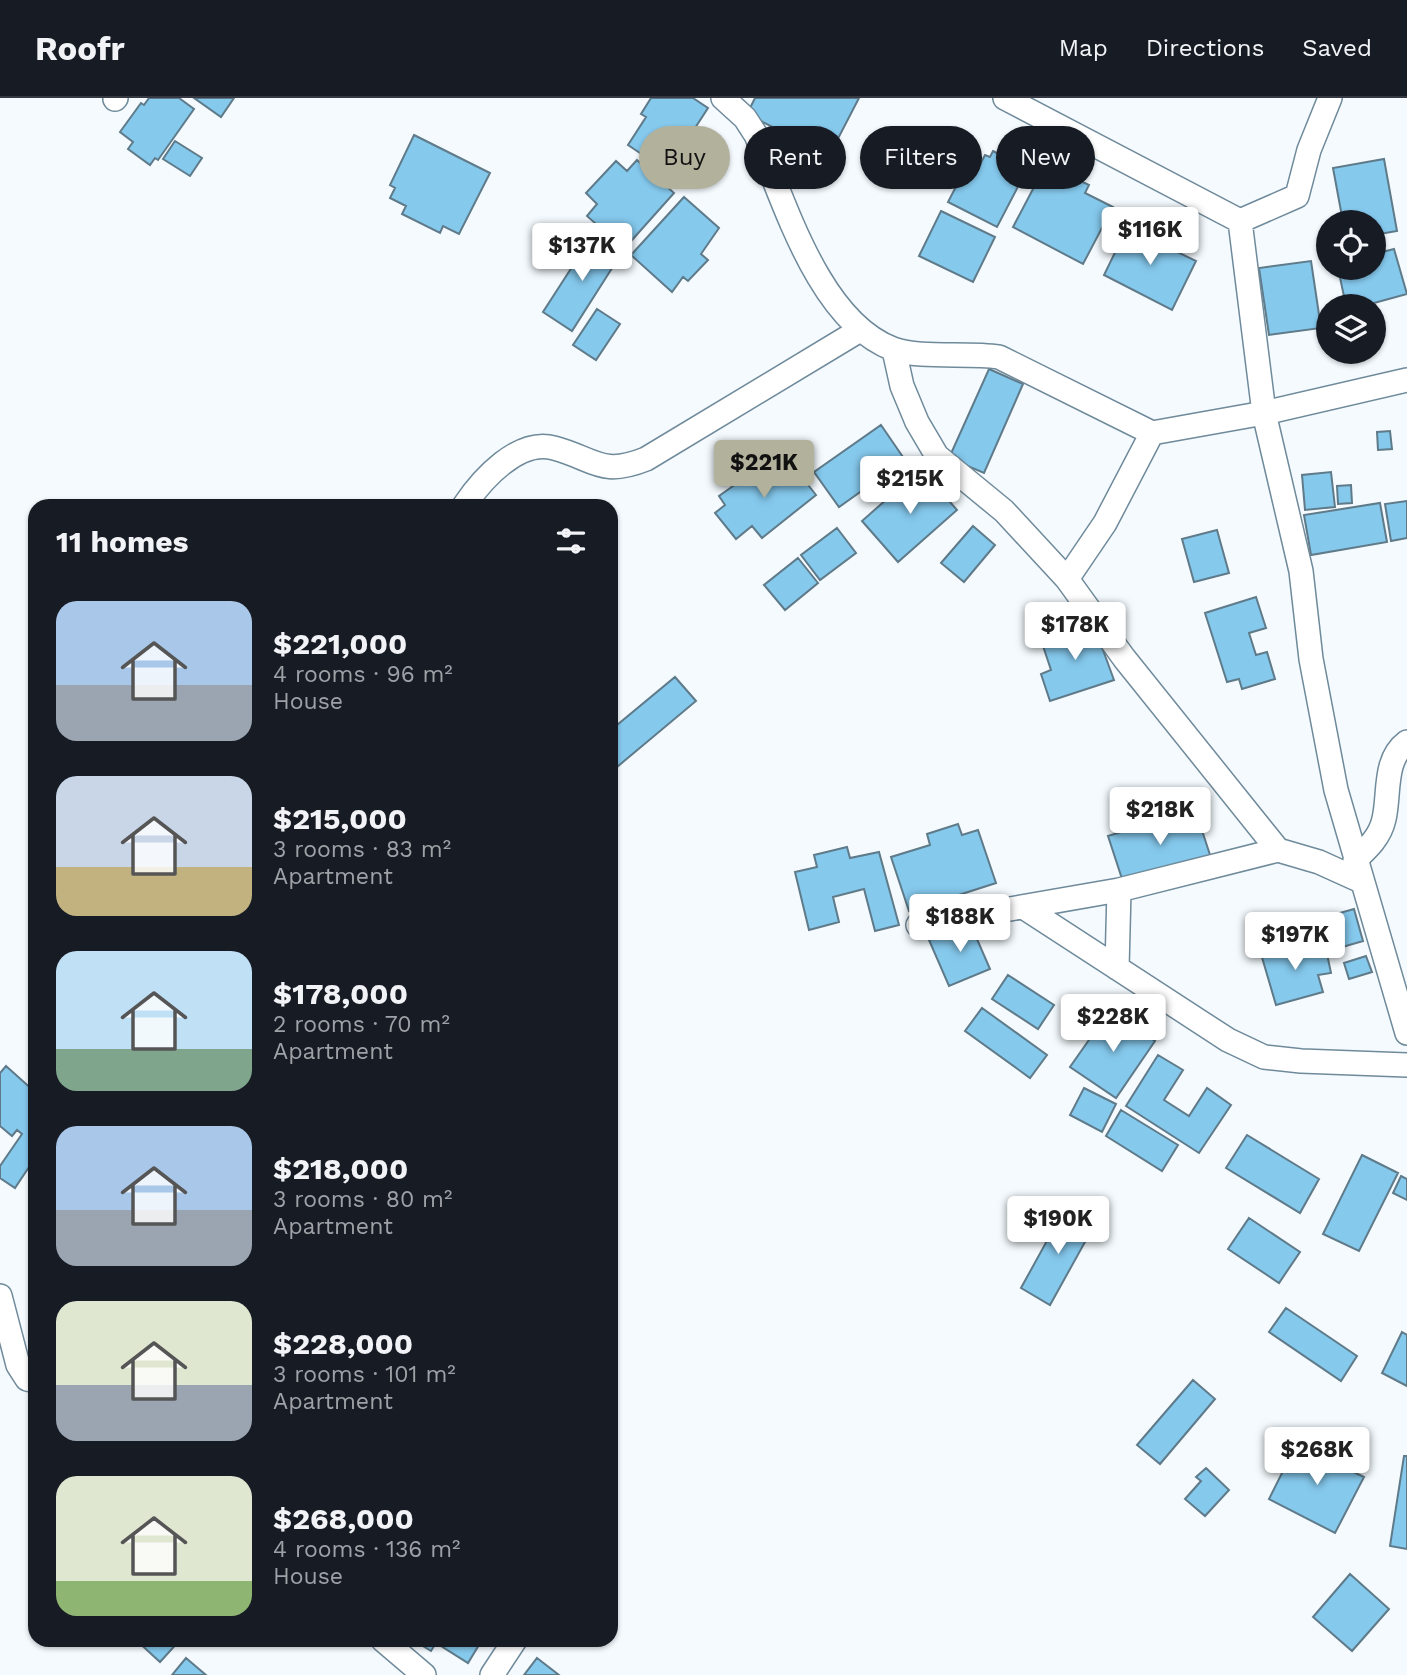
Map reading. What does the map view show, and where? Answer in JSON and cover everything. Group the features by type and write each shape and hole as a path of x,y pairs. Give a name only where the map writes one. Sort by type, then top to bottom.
{"street":[{"path":"723,98 745,118 756,135 816,275 835,303 860,330 894,350 978,353 999,357 1152,433 1264,413 1407,380"},
{"path":"1005,98 1240,221"},
{"path":"1240,221 1297,196 1326,102"},
{"path":"1240,221 1264,413 1301,572 1313,672 1336,790 1407,1033"},
{"path":"470,499 493,472 534,446 553,447 611,468 628,467 646,459 860,330"},
{"path":"894,350 902,386 917,422 937,456 1004,511 1068,579 1124,658 1278,850"},
{"path":"1068,579 1105,523 1152,433"},
{"path":"1358,870 1384,821 1390,767 1399,748 1407,741"},
{"path":"918,925 1119,890 1278,850 1358,870"},
{"path":"1116,968 1119,890"},
{"path":"1025,908 1228,1040 1264,1057 1407,1065"},
{"path":"0,1296 19,1365 28,1379"},
{"path":"391,1647 424,1675"},
{"path":"492,1675 510,1647"}],"building":[{"path":"149,98 179,98 194,109 158,160 155,158 150,165 128,149 133,142 120,132 141,103 144,105"},
{"path":"194,98 234,98 221,117"},
{"path":"651,98 693,98 708,108 696,126 640,126 646,117 641,114"},
{"path":"755,98 859,98 845,126 770,126 747,114"},
{"path":"639,128 639,152 628,145"},
{"path":"414,135 490,173 459,234 443,226 440,233 402,214 406,206 390,198 395,188 390,185"},
{"path":"175,141 202,158 190,176 163,159"},
{"path":"993,151 996,153 996,189 1017,189 997,227 948,202 955,189 982,189 982,161 985,155 990,157"},
{"path":"1384,159 1397,231 1386,233 1386,210 1341,210 1333,168"},
{"path":"637,160 639,189 670,189 674,193 624,249 587,216 597,204 586,193 616,161 627,171"},
{"path":"1033,189 1087,189 1085,193 1113,207 1083,264 1013,227"},
{"path":"684,197 719,228 701,254 708,260 688,281 683,277 672,292 631,255"},
{"path":"941,211 995,237 973,282 919,256"},
{"path":"1143,227 1170,241 1167,247 1196,261 1172,310 1104,275 1126,230 1138,237"},
{"path":"592,236 621,254 572,331 543,312"},
{"path":"1394,249 1407,294 1386,300 1386,294 1343,294 1341,280 1386,280 1386,251"},
{"path":"1311,261 1316,294 1316,329 1269,335 1259,268"},
{"path":"597,309 620,324 596,360 573,345"},
{"path":"989,369 1023,384 984,473 949,458"},
{"path":"881,425 905,460 839,507 814,472"},
{"path":"1390,431 1392,449 1378,450 1377,432"},
{"path":"786,457 816,495 762,538 752,526 736,539 715,513 725,505 719,496 750,474 755,482"},
{"path":"921,469 957,510 898,562 862,521"},
{"path":"1331,472 1335,507 1305,510 1302,475"},
{"path":"1351,485 1352,503 1338,504 1337,486"},
{"path":"1407,501 1407,538 1391,541 1385,504"},
{"path":"1380,503 1387,542 1311,555 1304,515"},
{"path":"973,526 995,545 964,582 941,563"},
{"path":"837,528 856,553 820,580 801,555"},
{"path":"1217,530 1229,573 1194,582 1182,539"},
{"path":"798,558 818,583 785,610 764,585"},
{"path":"1256,597 1266,628 1249,633 1256,655 1267,652 1275,679 1242,689 1239,679 1227,682 1205,613"},
{"path":"1092,620 1114,680 1050,701 1041,674 1051,670 1042,643 1056,639 1054,634"},
{"path":"675,677 696,701 618,766 618,724"},
{"path":"1177,807 1179,814 1195,809 1212,861 1125,888 1108,836 1154,822 1152,814"},
{"path":"958,824 962,835 978,830 996,883 909,911 891,857 930,845 927,834"},
{"path":"847,847 850,858 879,852 899,925 875,931 864,889 833,897 839,922 809,930 795,872 817,867 814,855"},
{"path":"1354,909 1363,941 1339,948 1329,916"},
{"path":"970,923 990,969 949,986 929,940"},
{"path":"1308,941 1311,952 1326,949 1331,973 1318,975 1323,992 1276,1005 1261,954"},
{"path":"1366,956 1372,972 1349,979 1344,963"},
{"path":"1008,975 1054,1005 1038,1029 992,999"},
{"path":"982,1008 1047,1055 1030,1078 965,1031"},
{"path":"1110,1010 1155,1041 1116,1098 1070,1067"},
{"path":"1158,1055 1183,1070 1164,1100 1189,1116 1207,1088 1231,1105 1199,1153 1126,1106"},
{"path":"6,1066 28,1086 28,1168 15,1188 0,1178 0,1166 22,1134 17,1130 12,1136 0,1126 0,1073"},
{"path":"1084,1088 1116,1104 1102,1132 1070,1115"},
{"path":"1121,1110 1178,1145 1162,1171 1106,1136"},
{"path":"1247,1135 1319,1179 1300,1213 1226,1168"},
{"path":"1362,1155 1398,1173 1359,1251 1323,1234"},
{"path":"1401,1176 1407,1179 1407,1200 1393,1193"},
{"path":"1065,1208 1095,1224 1050,1305 1021,1288"},
{"path":"1249,1218 1300,1252 1279,1283 1228,1249"},
{"path":"1286,1308 1357,1356 1341,1381 1269,1332"},
{"path":"1402,1332 1407,1335 1407,1386 1382,1373"},
{"path":"1193,1380 1215,1399 1160,1464 1137,1445"},
{"path":"1297,1443 1326,1458 1329,1452 1352,1464 1349,1470 1364,1477 1335,1533 1269,1499"},
{"path":"1404,1456 1407,1456 1407,1549 1390,1546"},
{"path":"1206,1468 1229,1490 1205,1516 1185,1499 1201,1481 1196,1477"},
{"path":"1350,1574 1389,1609 1352,1651 1313,1617"},
{"path":"144,1647 174,1647 160,1662"},
{"path":"442,1647 478,1647 468,1663"},
{"path":"186,1658 206,1675 172,1675"},
{"path":"537,1658 559,1675 524,1675"}]}
